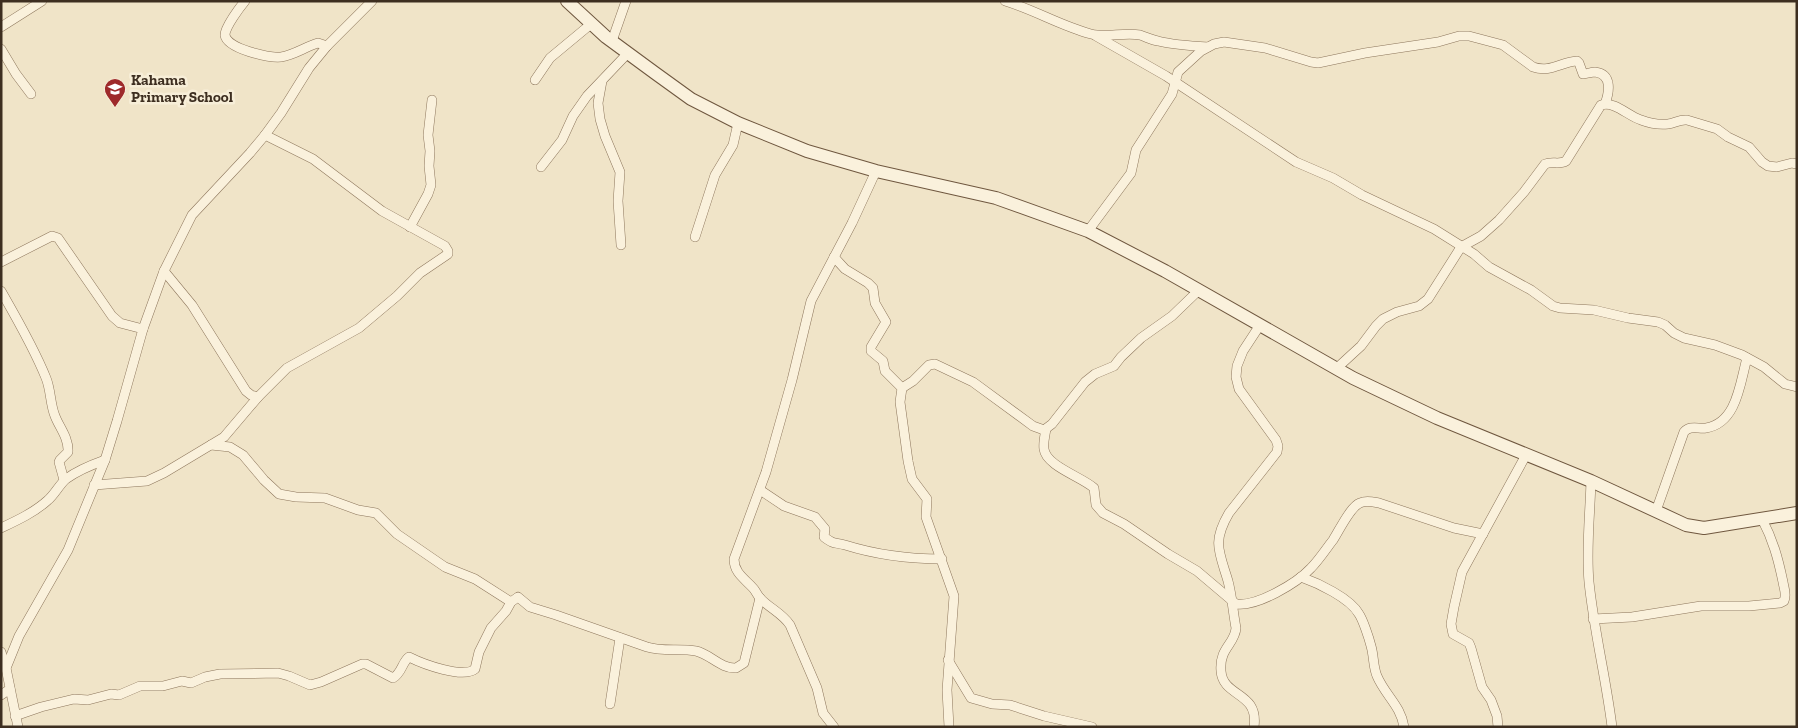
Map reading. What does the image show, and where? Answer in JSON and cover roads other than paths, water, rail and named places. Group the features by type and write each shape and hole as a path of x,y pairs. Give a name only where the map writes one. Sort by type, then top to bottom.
{"main road":[{"path":"567,1 612,41 691,98 738,123 807,151 876,171 996,198 1088,231 1199,290 1337,368 1437,418 1591,482 1686,525 1704,528 1797,513"}],"street":[{"path":"1,27 42,1"},
{"path":"245,1 225,32 229,41 252,53 280,57 298,52 318,43 327,46"},
{"path":"6,668 19,636 68,550 105,460 143,329 164,271 192,215 250,154 281,114 309,68 327,46 372,1"},
{"path":"612,41 626,1"},
{"path":"1005,1 1096,36 1176,83 1296,162 1333,178 1369,198 1434,229 1474,254 1489,267 1557,307 1594,310 1628,318 1658,322 1666,325 1674,334 1715,345 1747,358 1764,367 1785,384 1797,387"},
{"path":"535,80 550,58 591,24"},
{"path":"1096,36 1140,35 1177,45 1208,47 1224,42 1280,51 1318,63 1365,53 1438,42 1459,36 1469,36 1503,45 1533,67 1539,69 1550,69 1577,61 1583,74 1594,72 1606,79 1609,84 1609,91 1605,104"},
{"path":"1088,231 1131,173 1134,167 1136,150 1167,102 1176,83 1178,72 1208,47"},
{"path":"1,49 16,74 32,94"},
{"path":"541,167 562,140 573,116 588,96 628,53"},
{"path":"602,81 598,103 600,120 604,136 620,172 618,200 621,245"},
{"path":"410,227 428,194 430,185 428,135 432,100"},
{"path":"1337,368 1362,346 1376,326 1384,319 1397,312 1419,306 1428,299 1461,247 1481,236 1499,220 1524,192 1545,164 1566,161 1599,107 1605,104 1651,123 1666,125 1687,120 1717,129 1728,137 1749,147 1768,166 1777,168 1792,163 1797,164"},
{"path":"695,237 714,175 733,145 738,123"},
{"path":"94,485 147,481 224,437 258,397 290,366 359,328 397,296 420,273 448,254 445,246 382,211 312,159 265,135"},
{"path":"834,727 823,712 817,688 790,625 785,618 760,598 737,572 734,559 760,490 792,380 811,301 852,223 876,171"},
{"path":"1,262 56,236 112,316 120,323 143,329"},
{"path":"834,257 845,269 873,288 875,304 886,322 870,351 883,361 885,371 902,388"},
{"path":"164,271 192,305 246,391 258,397"},
{"path":"1199,290 1172,316 1141,338 1121,356 1114,366 1095,374 1085,382 1046,429 1043,447 1045,453 1050,460 1094,488 1096,504 1103,513 1124,524 1197,571 1231,601 1242,605 1274,594 1301,577 1311,568 1333,540 1354,507 1360,503 1379,503 1454,528 1483,534"},
{"path":"1,291 33,348 48,384 54,414 68,445 68,452 60,460 64,480"},
{"path":"1254,727 1254,710 1244,698 1225,683 1221,672 1224,650 1235,635 1236,628 1228,580 1218,550 1219,536 1228,513 1277,452 1276,440 1238,388 1236,377 1237,366 1243,351 1260,325"},
{"path":"1656,511 1684,432 1691,428 1715,426 1725,419 1735,401 1747,358"},
{"path":"902,388 914,381 929,365 935,364 973,382 1039,430 1046,429"},
{"path":"902,388 900,402 912,479 926,498 926,517 942,560 954,601 948,660 949,727"},
{"path":"211,445 230,447 243,455 264,480 280,494 296,497 325,498 358,510 376,513 397,534 445,567 475,579 511,602"},
{"path":"1498,727 1497,716 1491,700 1482,687 1471,648 1469,644 1453,634 1451,624 1462,572 1526,455"},
{"path":"1,528 20,519 42,504 53,495 64,480 81,470 105,460"},
{"path":"1591,482 1588,563 1594,619 1612,727"},
{"path":"760,490 786,507 815,517 825,529 823,536 833,544 882,555 910,559 942,560"},
{"path":"1594,619 1632,617 1701,606 1749,606 1780,603 1784,600 1786,594 1780,561 1771,536 1762,519"},
{"path":"1301,577 1334,592 1360,615 1372,649 1373,664 1377,677 1402,714 1404,727"},
{"path":"15,716 74,699 88,700 111,694 119,695 140,686 163,686 182,681 191,683 205,677 220,674 278,673 310,684 366,664 393,678 398,676 402,665 409,657 446,670 469,672 475,669 479,652 491,628 506,611 511,602 518,598 530,607 657,650 697,652 726,666 736,668 744,662 760,598"},
{"path":"610,704 620,638"},
{"path":"1,652 18,727"},
{"path":"948,660 970,698 992,704 1010,705 1044,716 1092,727"},
{"path":"1,695 10,688"}],"place":[{"name":"Kahama Primary School","path":"115,108"}]}
